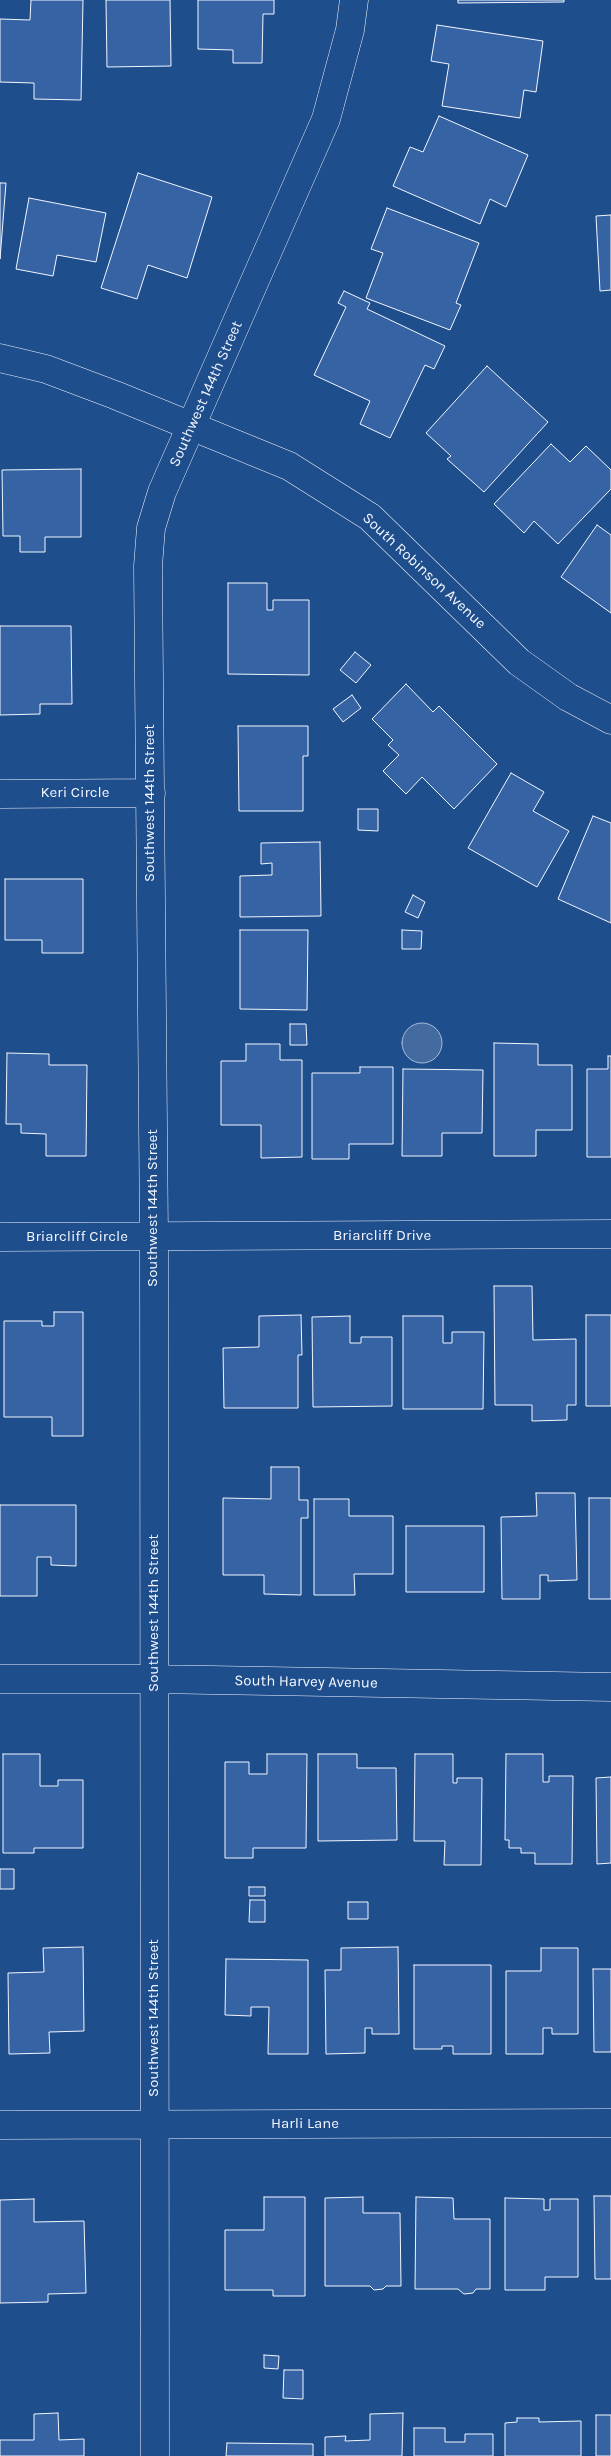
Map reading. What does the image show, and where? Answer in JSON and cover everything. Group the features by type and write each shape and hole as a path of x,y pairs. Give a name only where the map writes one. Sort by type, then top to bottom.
{"street":[{"name":"Southwest 144th Street","path":"155,2456 154,1237 148,566 151,528 162,492 326,119 350,30 354,0"},
{"name":"South Robinson Avenue","path":"0,358 46,369 192,425 289,466 370,518 519,662 568,697 611,720"},
{"name":"Keri Circle","path":"0,794 150,793"},
{"name":"Briarcliff Drive","path":"154,1237 611,1234"},
{"name":"Briarcliff Circle","path":"0,1237 154,1237"},
{"name":"South Harvey Avenue","path":"0,1680 154,1679 611,1687"},
{"name":"Harli Lane","path":"0,2125 611,2123"}],"water":[{"path":"422,1023 436,1029 442,1043 436,1057 422,1063 408,1057 402,1043 408,1029"}],"building":[{"path":"31,0 83,0 81,100 34,99 34,83 0,82 0,19 30,20"},
{"path":"106,0 170,0 171,66 107,67"},
{"path":"198,0 274,0 274,14 263,14 262,63 233,63 233,50 198,49"},
{"path":"458,0 564,0 564,2 458,3"},
{"path":"437,25 543,41 536,92 524,90 520,118 442,106 449,64 431,61"},
{"path":"439,116 528,155 506,207 490,199 480,224 393,186 410,147 423,152"},
{"path":"138,173 212,197 187,278 148,265 137,299 101,288"},
{"path":"0,183 6,183 0,259"},
{"path":"29,198 106,213 96,262 57,255 53,276 16,269"},
{"path":"387,208 479,243 456,303 461,305 450,330 366,298 383,253 371,249"},
{"path":"611,215 611,290 600,291 596,216"},
{"path":"344,291 370,303 367,309 445,346 434,369 425,365 390,438 360,424 370,401 314,375 346,307 338,303"},
{"path":"487,366 548,422 484,492 447,459 451,456 426,433"},
{"path":"551,444 570,462 586,446 611,470 611,489 558,544 534,521 524,533 494,504"},
{"path":"81,469 81,537 45,537 45,552 20,552 20,536 3,536 2,470"},
{"path":"597,525 611,535 611,613 561,577"},
{"path":"228,583 267,583 267,610 273,610 273,600 309,600 309,675 228,674"},
{"path":"0,626 71,626 72,704 40,704 40,714 0,715"},
{"path":"355,652 371,665 356,683 340,670"},
{"path":"406,684 433,712 439,706 497,764 454,809 422,777 406,794 383,771 399,755 388,745 393,740 372,719"},
{"path":"352,695 361,708 343,722 333,709"},
{"path":"238,726 308,726 308,756 303,756 303,811 239,811"},
{"path":"511,773 544,792 533,811 569,831 537,887 468,848"},
{"path":"358,809 378,809 378,831 358,830"},
{"path":"593,816 611,823 611,923 558,899"},
{"path":"320,842 321,916 240,917 240,876 272,875 272,863 261,864 261,843"},
{"path":"5,879 83,879 83,953 42,953 42,940 5,940"},
{"path":"413,895 425,902 418,918 405,912"},
{"path":"240,930 308,930 307,1010 240,1009"},
{"path":"402,930 422,931 421,949 402,949"},
{"path":"290,1024 306,1024 307,1045 290,1045"},
{"path":"494,1043 538,1044 538,1065 572,1065 572,1130 536,1130 536,1156 494,1156"},
{"path":"246,1044 280,1044 280,1060 302,1060 302,1157 261,1158 261,1125 221,1125 221,1061 246,1061"},
{"path":"7,1053 49,1054 49,1065 87,1065 86,1156 46,1156 46,1134 21,1133 21,1124 6,1124"},
{"path":"608,1056 611,1056 611,1157 587,1157 587,1069 608,1069"},
{"path":"360,1067 393,1067 393,1144 349,1144 349,1159 312,1159 312,1073 360,1073"},
{"path":"403,1069 483,1070 482,1133 442,1133 442,1156 402,1156"},
{"path":"494,1286 532,1286 533,1340 576,1339 576,1405 567,1405 567,1420 532,1421 532,1405 495,1405"},
{"path":"54,1312 83,1312 83,1436 52,1436 52,1417 4,1417 4,1321 42,1321 42,1326 54,1326"},
{"path":"301,1315 302,1355 298,1355 298,1408 224,1408 223,1348 259,1347 259,1316"},
{"path":"586,1315 611,1315 611,1406 586,1406"},
{"path":"350,1316 350,1343 361,1343 361,1337 392,1337 392,1406 313,1407 312,1317"},
{"path":"403,1316 443,1316 443,1343 452,1343 452,1332 484,1332 483,1409 403,1409"},
{"path":"271,1467 299,1467 299,1500 308,1500 308,1518 301,1518 301,1595 264,1594 264,1575 223,1575 223,1498 271,1499"},
{"path":"536,1493 575,1493 577,1580 548,1581 548,1575 540,1575 540,1599 502,1599 501,1517 537,1516"},
{"path":"589,1498 611,1498 611,1599 589,1599"},
{"path":"314,1499 349,1499 349,1516 393,1516 393,1574 354,1574 355,1595 314,1595"},
{"path":"0,1505 76,1505 76,1566 51,1565 51,1557 37,1557 37,1596 0,1596"},
{"path":"406,1526 484,1526 484,1592 406,1592"},
{"path":"3,1754 40,1754 40,1786 58,1786 58,1780 83,1780 83,1848 34,1848 34,1853 3,1853"},
{"path":"267,1754 307,1754 306,1848 253,1848 253,1858 225,1858 225,1762 249,1762 249,1774 267,1774"},
{"path":"318,1754 357,1754 357,1768 396,1768 397,1840 318,1841"},
{"path":"415,1754 453,1754 453,1783 457,1783 457,1778 482,1778 481,1865 444,1865 445,1841 414,1841"},
{"path":"506,1754 543,1754 543,1782 549,1782 549,1776 573,1776 572,1864 535,1864 535,1853 521,1853 521,1848 509,1848 509,1840 505,1840"},
{"path":"611,1777 611,1863 597,1864 596,1778"},
{"path":"0,1869 14,1869 14,1889 0,1889"},
{"path":"249,1887 265,1887 265,1896 249,1896"},
{"path":"250,1900 265,1900 265,1922 249,1922"},
{"path":"348,1902 368,1902 368,1919 348,1919"},
{"path":"83,1947 84,2031 49,2032 50,2053 9,2054 8,1973 44,1972 43,1948"},
{"path":"398,1947 399,2034 372,2034 372,2028 365,2028 365,2053 326,2054 325,1970 341,1970 341,1948"},
{"path":"541,1948 578,1948 578,2034 552,2034 552,2028 543,2028 543,2054 506,2054 506,1971 541,1971"},
{"path":"226,1959 308,1960 308,2054 268,2054 269,2007 251,2007 251,2016 225,2015"},
{"path":"414,1965 491,1965 491,2054 453,2054 453,2046 442,2046 442,2049 414,2049"},
{"path":"593,1969 611,1969 611,2052 594,2052"},
{"path":"594,2196 611,2196 611,2279 595,2279"},
{"path":"264,2197 305,2197 305,2296 273,2296 273,2290 225,2290 225,2230 264,2230"},
{"path":"363,2197 363,2213 400,2213 401,2286 386,2286 383,2289 374,2290 370,2286 325,2286 325,2198"},
{"path":"416,2197 453,2198 454,2219 490,2219 490,2289 476,2289 473,2293 464,2294 458,2289 415,2289"},
{"path":"505,2198 544,2199 544,2210 550,2210 550,2199 578,2199 578,2277 545,2277 545,2290 505,2290"},
{"path":"34,2199 34,2222 84,2221 86,2293 48,2294 48,2302 0,2303 0,2200"},
{"path":"264,2355 279,2356 278,2369 264,2368"},
{"path":"284,2370 303,2370 303,2399 283,2398"},
{"path":"58,2413 59,2440 84,2439 84,2456 0,2456 0,2440 34,2440 34,2414"},
{"path":"403,2413 402,2456 325,2456 325,2437 346,2436 345,2441 370,2440 370,2414"},
{"path":"596,2415 611,2415 611,2456 596,2456"},
{"path":"517,2418 539,2418 539,2422 581,2421 581,2456 505,2456 505,2423 517,2422"},
{"path":"414,2428 445,2428 445,2442 465,2442 465,2434 493,2434 493,2456 414,2456"},
{"path":"227,2443 313,2444 313,2456 226,2456"}]}
